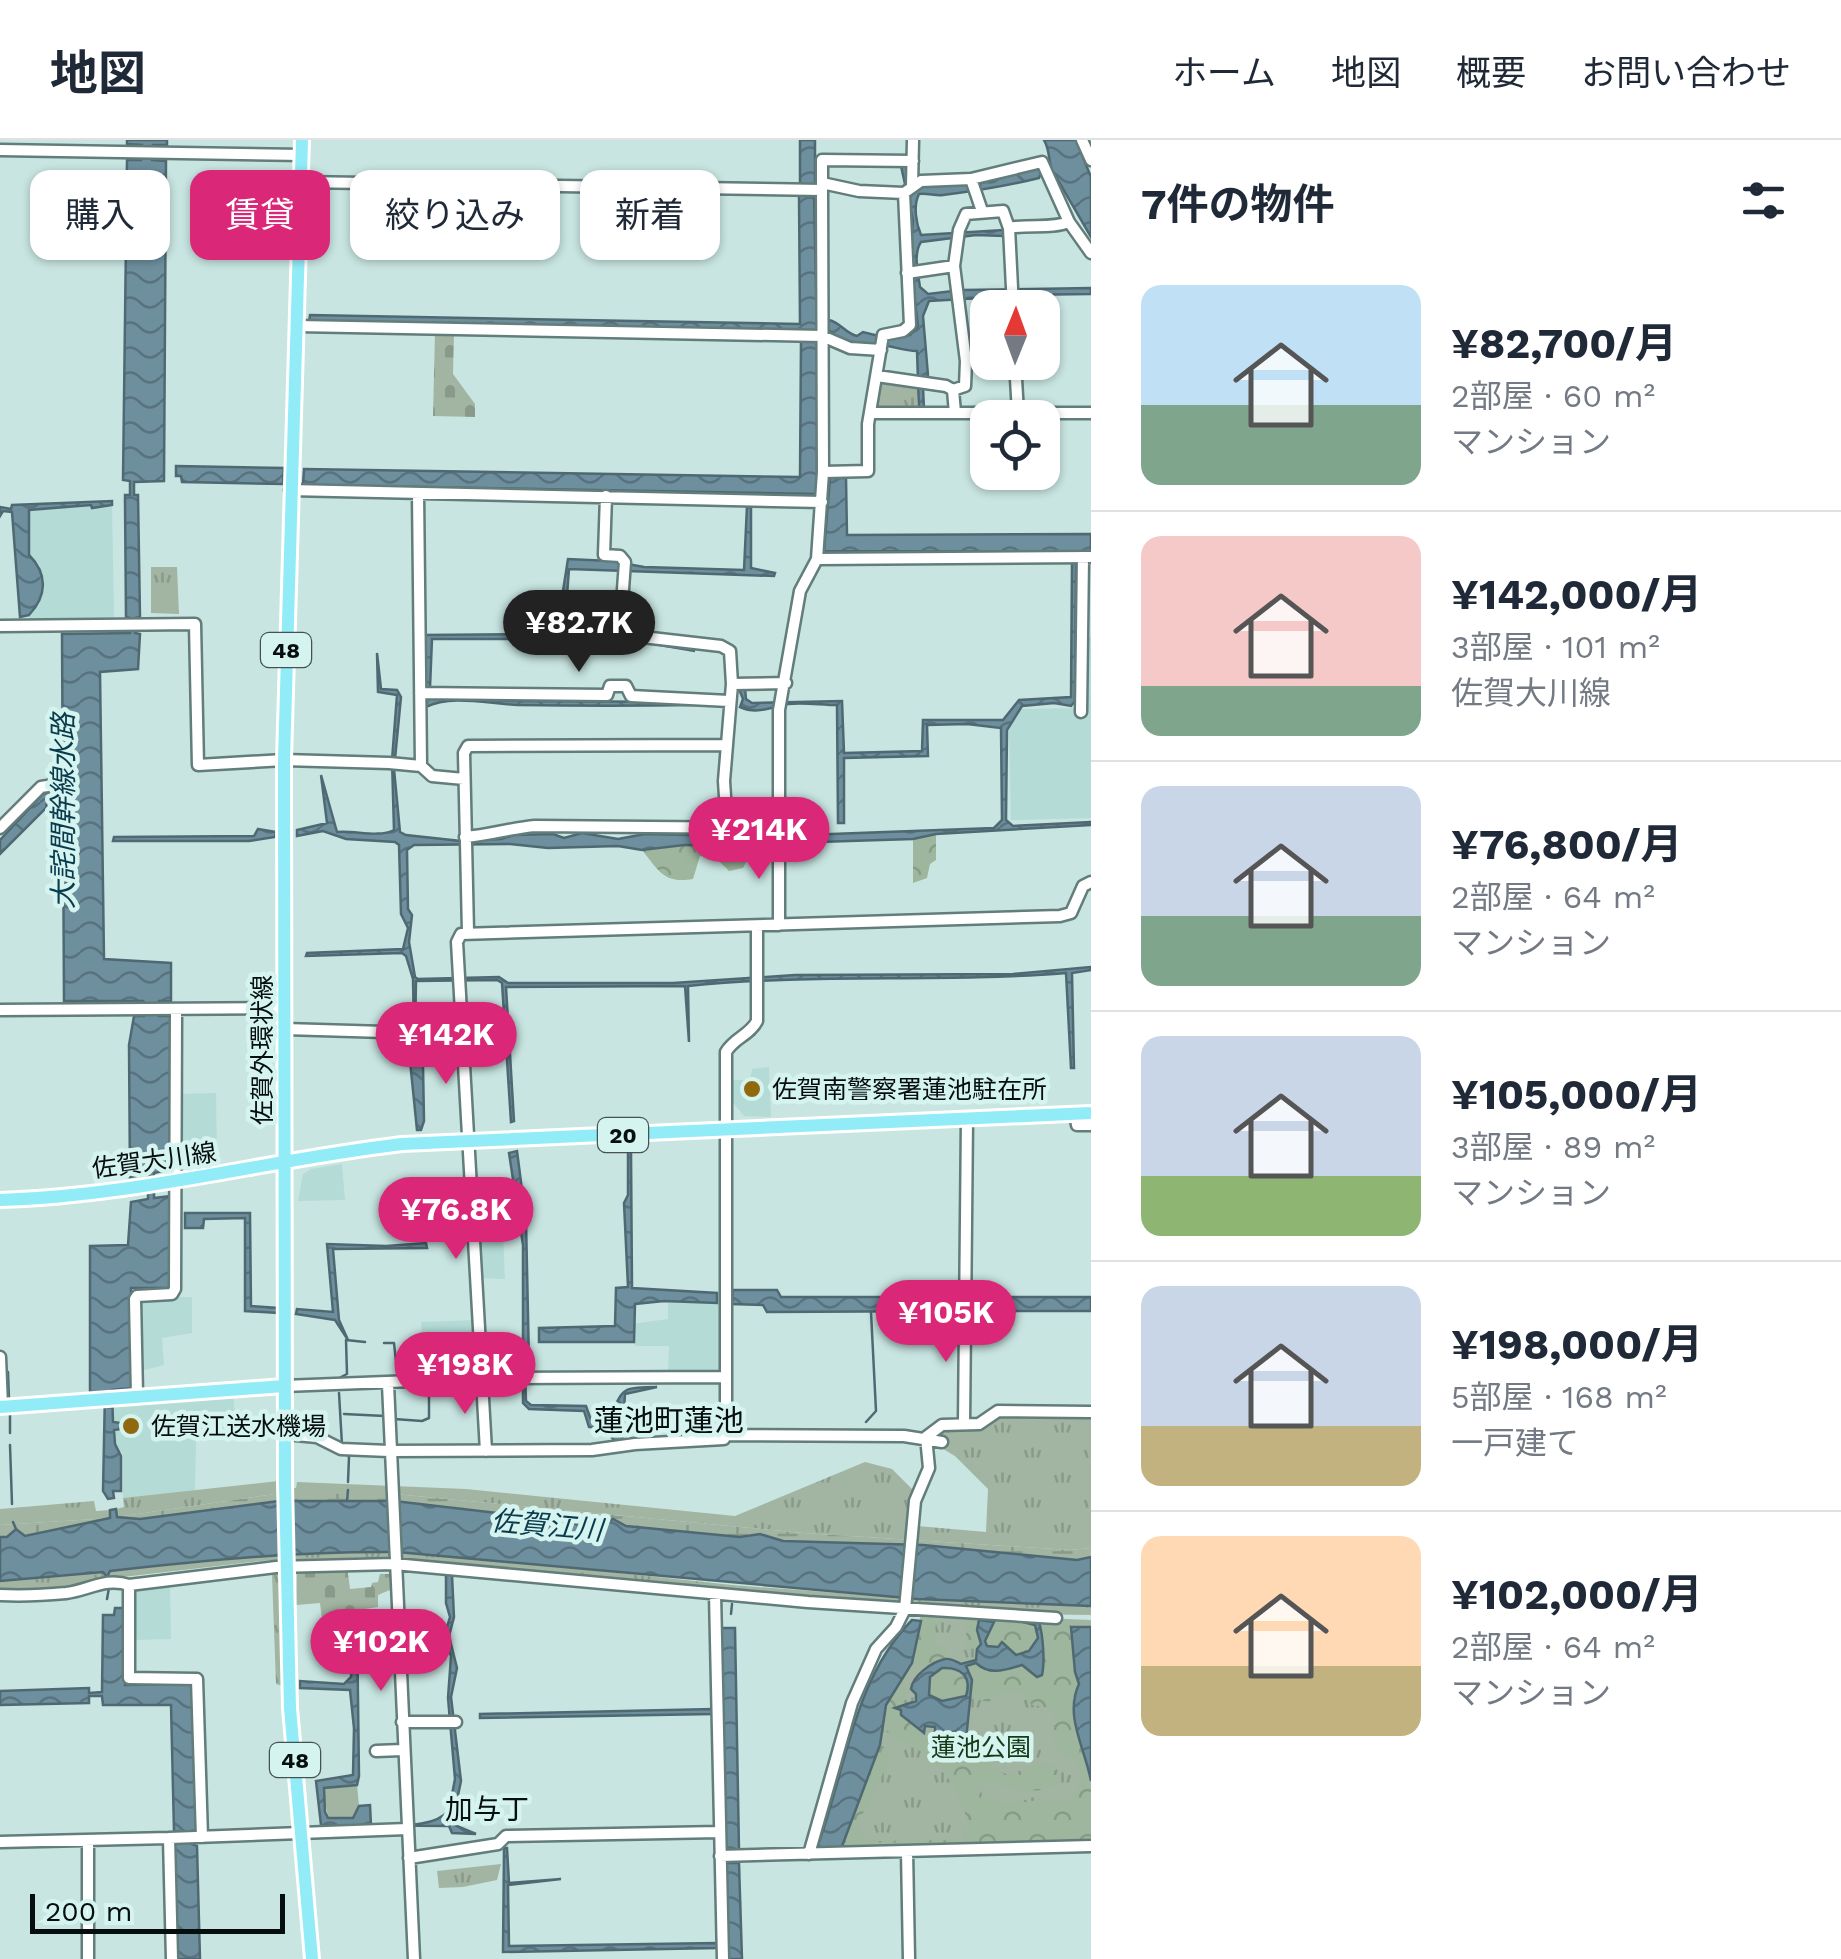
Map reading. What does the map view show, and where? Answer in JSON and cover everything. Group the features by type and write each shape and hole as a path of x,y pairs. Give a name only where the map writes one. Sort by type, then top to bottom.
{"main road":[{"name":"佐賀外環状線","path":"299,260 284,760 284,1484 290,1708 312,1959"},
{"name":"佐賀大川線","path":"0,1200 158,1185 402,1144 1091,1113"},
{"path":"1,1407 284,1386"}],"street":[{"path":"172,140 172,153"},
{"path":"298,326 812,336 850,348 882,344 910,325 913,272 905,250 913,140"},
{"path":"1082,140 1091,160"},
{"path":"0,150 172,153 302,147"},
{"path":"780,925 781,705 800,591 817,559 822,502 812,336 814,188 822,160 912,161"},
{"path":"330,182 859,191 908,189 921,181 974,184 1042,162 1070,222 1091,253"},
{"path":"974,184 982,210"},
{"path":"877,376 953,390 965,386 966,361 954,266 958,234 966,214 1004,211 1009,228 1012,290"},
{"path":"1009,228 1029,224 1062,226 1070,222"},
{"path":"913,272 954,266"},
{"path":"823,472 868,471 870,413 882,344"},
{"path":"953,390 955,413"},
{"path":"870,413 970,413"},
{"path":"1060,413 1091,413"},
{"path":"290,490 822,502"},
{"path":"418,493 421,766"},
{"path":"606,496 604,555 620,556 626,566 620,630 625,634 721,646 730,651 732,684 724,780 728,828"},
{"path":"817,559 1087,557 1080,712"},
{"path":"0,626 195,624 198,765 284,760 393,764 421,766 432,776 464,779"},
{"path":"732,684 786,683"},
{"path":"420,693 607,695 610,686 626,686 631,696 730,701"},
{"path":"468,932 464,753 468,746 727,745"},
{"path":"0,828 40,787 54,785"},
{"path":"465,841 512,828 536,826 728,828 779,834"},
{"path":"486,1450 456,942 461,934 1060,916 1071,913 1083,886 1091,882"},
{"path":"284,1434 317,1437 345,1450 592,1450 724,1439 726,1052 757,1021 757,926"},
{"path":"0,1010 285,1008"},
{"path":"137,1394 135,1299 172,1294 175,1289 176,1009"},
{"path":"285,1029 414,1033 463,1030"},
{"path":"1075,1114 1076,1125 1091,1125"},
{"path":"964,1424 967,1119"},
{"path":"0,1357 1,1407"},
{"path":"284,1386 524,1378 724,1377"},
{"path":"388,1384 414,1959"},
{"path":"926,1437 942,1426 979,1424 998,1411 1091,1412"},
{"path":"726,1434 926,1437 942,1442"},
{"path":"809,1854 852,1703 876,1649 896,1626 905,1607 914,1502 930,1468 926,1437"},
{"path":"0,1595 68,1593 100,1583 118,1581 129,1585 286,1564 394,1562 714,1594 1056,1618"},
{"path":"129,1585 129,1678 197,1679 172,1959"},
{"path":"714,1594 723,1959"},
{"path":"402,1722 452,1722"},
{"path":"376,1751 402,1750"},
{"path":"0,1842 407,1826"},
{"path":"409,1858 498,1844 506,1836 719,1832"},
{"path":"88,1840 88,1959"},
{"path":"720,1856 1091,1846"},
{"path":"906,1851 909,1959"}],"shaded area":[{"path":"112,505 114,617 28,623 29,615 40,604 40,566 29,555 29,510"},
{"path":"1088,637 1091,818 1011,820 1009,730 1020,709 1087,708"},
{"path":"769,1067 771,1117 744,1116 729,1098 729,1080 750,1080 752,1069"},
{"path":"216,1093 217,1161 180,1169 180,1094"},
{"path":"342,1164 345,1200 298,1201 303,1174"},
{"path":"503,1233 505,1279 479,1278 476,1234"},
{"path":"668,1296 721,1298 721,1368 716,1373 668,1372 669,1346 635,1346 632,1324 668,1319"},
{"path":"140,1297 192,1297 192,1333 162,1338 164,1365 140,1371"},
{"path":"478,1320 479,1345 434,1345 434,1341 423,1341 421,1322"},
{"path":"233,1392 237,1440 196,1440 195,1491 123,1498 123,1454 113,1445 111,1402"},
{"path":"170,1584 171,1639 132,1640 133,1588"}],"green space":[{"path":"435,332 454,333 453,374 475,404 475,417 433,416"},
{"path":"880,380 918,384 917,410 878,410 875,406"},
{"path":"151,567 177,567 179,614 151,613"},
{"path":"936,834 936,860 930,864 927,878 913,883 913,839"},
{"path":"684,845 754,846 743,868 729,871 716,858 700,856 693,879 683,880 663,874 642,850"},
{"path":"997,1413 1091,1415 1091,1548 1070,1550 803,1533 395,1494 275,1494 117,1517 116,1509 124,1507 123,1498 278,1481 278,1488 296,1488 297,1482 466,1489 735,1516 865,1462 892,1469 916,1493 906,1525 986,1532 988,1489 955,1456 938,1446 937,1434 944,1427 980,1426"},
{"path":"275,1494 395,1494 803,1533 1070,1550 1091,1548 1091,1557 1077,1560 923,1545 782,1541 760,1534 740,1537 626,1526 614,1519 602,1525 364,1502 283,1501 180,1515 117,1517"},
{"path":"94,1501 96,1511 110,1510 111,1518 0,1525 0,1509"},
{"path":"111,1518 25,1536 0,1537 0,1525"},
{"path":"324,1551 451,1555 732,1585 918,1599 1091,1606 1091,1615 1020,1614 715,1591 709,1599 660,1594 659,1586 471,1576 459,1565 389,1559 270,1560 97,1580 68,1590 0,1592 0,1581 103,1572 107,1577 110,1571"},
{"path":"347,1566 350,1589 371,1587 380,1574 391,1574 392,1589 378,1595 378,1607 358,1610 358,1617 322,1619 320,1603 296,1605 297,1570"},
{"path":"281,1570 283,1686 276,1684 272,1575"},
{"name":"蓮池公園","path":"922,1613 1091,1620 1091,1627 1086,1626 1073,1698 1091,1781 1091,1841 841,1849 880,1745 886,1705"},
{"path":"922,1613 936,1613 935,1645 944,1646 948,1658 930,1669 912,1663"},
{"path":"968,1615 1069,1620 1079,1684 1072,1715 1091,1781 1091,1841 841,1849 880,1745 889,1749 889,1762 858,1823 862,1837 877,1841 961,1840 969,1830 956,1791 938,1764 885,1728 886,1705 896,1686 907,1688 901,1715 963,1759 987,1755 994,1770 1010,1775 1034,1764 1052,1765 1060,1773 1059,1782 1043,1789 989,1783 980,1789 983,1797 1004,1805 1074,1798 1080,1784 1078,1763 1058,1750 1052,1734 1056,1723 1051,1708 1032,1705 1020,1691 998,1692 989,1702 970,1698 972,1680 966,1666 976,1663 984,1670 1022,1665 1037,1677 1044,1668 1039,1622 1028,1624 1035,1625 1035,1645 1015,1655 1002,1642 998,1647 987,1646 988,1621 977,1623 981,1644 977,1649 965,1648"},
{"path":"942,1668 963,1674 966,1696 942,1701 929,1695 930,1677"},
{"path":"357,1785 359,1806 354,1818 328,1818 323,1788"},
{"path":"501,1864 497,1880 439,1888 437,1871"}],"water":[{"path":"127,140 167,140 167,145 153,145 152,160 166,161 166,170 127,170 127,160 141,160 142,145 127,144"},
{"path":"800,140 815,140 815,184 809,185 809,195 814,195 817,331 810,331 809,341 817,342 817,494 303,485 304,469 800,477 801,342 805,341 805,331 309,322 310,315 800,324 799,195 805,194 805,185 800,184"},
{"path":"1044,140 1076,140 1091,177 1091,237 1052,170"},
{"path":"901,166 908,166 919,187 978,184 1039,168 1039,178 943,195 919,194 916,214 921,235 1003,230 1003,236 921,242 917,252 920,287 928,294 962,294 963,290 1091,288 1091,294 970,290 970,299 929,301 923,316 928,375 923,387 924,409 919,409 917,351 847,341 828,329 829,320 857,336 863,332 887,338 910,335 918,326 910,259 913,220"},
{"name":"大詫間幹線水路","path":"126,260 165,260 164,481 134,482 134,495 138,495 138,669 100,672 104,959 171,963 171,1001 159,1001 155,1011 159,1016 171,1016 171,1169 154,1173 154,1198 171,1196 172,1288 131,1288 132,1388 112,1390 113,1422 121,1423 121,1429 114,1430 121,1456 121,1491 113,1491 114,1498 108,1499 103,1491 105,1392 90,1392 90,1246 128,1245 131,1202 148,1199 148,1174 130,1177 129,1045 134,1016 144,1016 147,1005 143,1001 64,1001 62,634 130,633 130,618 126,617 125,495 130,495 130,481 123,480"},
{"path":"176,466 284,468 283,484 182,482 181,476 176,476"},
{"path":"830,478 846,478 847,535 1091,534 1091,552 824,551"},
{"path":"112,501 112,505 92,508 91,505 29,510 29,555 40,570 43,585 35,608 20,617 12,512 3,511 0,516 0,507"},
{"path":"751,505 751,568 775,573 774,576 569,569 566,609 590,606 614,611 615,627 611,614 590,610 569,617 550,639 432,639 430,688 424,686 423,635 546,634 560,610 568,559 644,567 744,570 747,506"},
{"path":"1072,563 1076,563 1075,701 1071,706 1022,706 1007,730 1006,820 1013,826 1091,825 936,834 913,839 787,843 784,838 777,844 684,845 642,850 510,844 414,845 407,850 408,909 412,915 409,942 418,979 499,977 508,983 673,983 795,975 1013,974 1091,967 1072,973 1074,1068 1066,973 688,986 689,1042 685,986 506,987 514,1121 511,1122 502,983 416,981 415,1036 423,1065 424,1121 421,1130 417,1130 408,1041 399,1036 414,1029 413,979 406,956 306,956 403,949 408,928 401,914 399,845 346,839 323,831 297,836 297,830 327,823 321,775 337,832 394,830 392,760 397,695 378,692 377,653 381,689 397,690 401,697 394,769 400,832 406,835 461,841 514,835 553,834 564,838 582,833 618,839 645,834 777,836 994,828 1002,820 1001,728 927,725 928,756 844,758 844,823 838,823 837,705 794,703 752,710 740,707 743,699 739,689 745,688 746,699 752,703 842,701 844,753 922,751 923,720 1003,720 1019,700 1071,697"},
{"path":"616,630 631,639 695,651 618,638"},
{"path":"428,696 696,705 518,705 458,700 426,707"},
{"path":"44,793 48,794 46,808 0,854 0,840"},
{"path":"258,829 276,832 275,837 249,841 113,841 114,837 254,836"},
{"path":"628,1149 632,1288 717,1293 717,1303 635,1304 634,1342 539,1342 539,1328 615,1326 616,1288 628,1287 624,1203 628,1195"},
{"path":"517,1151 526,1221 526,1401 531,1405 586,1406 591,1420 606,1422 623,1392 657,1387 625,1394 622,1442 615,1442 607,1430 589,1427 584,1411 529,1409 523,1403 523,1245 509,1153"},
{"path":"185,1213 250,1213 251,1306 278,1308 278,1313 245,1311 245,1218 204,1219 203,1228 185,1228"},
{"path":"426,1243 427,1248 333,1249 339,1320 348,1340 335,1320 296,1314 297,1309 333,1312 327,1244"},
{"path":"733,1290 777,1290 781,1297 961,1297 962,1302 972,1302 973,1297 1091,1297 1091,1311 973,1311 972,1306 962,1305 961,1311 767,1312 763,1305 732,1304"},
{"name":"佐賀江川","path":"279,1501 394,1501 602,1525 613,1519 626,1526 740,1537 760,1534 783,1541 923,1545 1077,1560 1091,1557 1091,1606 918,1599 397,1552 253,1557 110,1571 107,1577 103,1572 0,1581 0,1537 7,1537 16,1529 25,1536 110,1518 110,1510 116,1509 117,1517 140,1519"},
{"path":"446,1574 452,1575 454,1617 449,1636 457,1668 451,1697 461,1781 452,1824 476,1834 452,1833 449,1826 321,1825 316,1781 353,1775 350,1690 300,1688 300,1681 344,1684 351,1677 354,1621 359,1776 357,1785 324,1788 328,1818 353,1818 359,1806 370,1805 371,1825 413,1825 433,1821 449,1810 455,1779 448,1698 451,1656 444,1637 450,1617"},
{"path":"115,1608 126,1608 125,1685 193,1687 197,1830 187,1832 187,1842 197,1846 200,1959 176,1959 173,1849 176,1843 183,1842 183,1832 174,1831 171,1705 103,1705 102,1696 89,1696 89,1703 0,1705 0,1691 89,1688 89,1693 102,1692 103,1615 114,1615"},
{"path":"912,1620 921,1621 912,1663 886,1705 880,1745 841,1849 823,1850 818,1845 853,1726 876,1670"},
{"path":"979,1620 994,1622 985,1641 987,1646 998,1647 1002,1642 1016,1655 1029,1651 1038,1638 1035,1625 1023,1622 1039,1622 1043,1670 1037,1677 1022,1665 998,1671 976,1663 966,1666 972,1680 967,1756 963,1759 956,1750 935,1739 935,1727 925,1726 924,1733 895,1708 916,1701 911,1689 929,1666 945,1659 961,1664 976,1660 981,1644","holes":["949,1668 966,1678 966,1696 942,1701 929,1695 930,1677"]},
{"path":"1071,1627 1091,1627 1091,1781 1075,1720 1079,1684"},
{"path":"721,1628 735,1628 739,1850 725,1851"},
{"path":"713,1709 713,1714 480,1718 480,1714"},
{"path":"504,1848 509,1883 561,1879 508,1885 509,1946 717,1943 717,1948 503,1952"},
{"path":"726,1863 739,1863 742,1959 728,1959"}],"waterway":[{"path":"866,1422 876,1411 871,1312"},
{"path":"341,1377 347,1374 346,1340 365,1342"},
{"path":"384,1343 394,1343 397,1371 406,1377"},
{"path":"8,1372 9,1400"},
{"path":"394,1419 429,1418 429,1392"},
{"path":"339,1393 342,1445"},
{"path":"10,1414 10,1433"},
{"path":"344,1414 385,1416"},
{"path":"10,1445 12,1504"},
{"path":"346,1452 348,1482"},
{"path":"347,1501 348,1490"},
{"path":"13,1522 16,1529"},
{"path":"107,1599 109,1588"},
{"path":"731,1614 732,1604"}],"place":[{"name":"佐賀南警察署蓮池駐在所","path":"752,1089"},
{"name":"佐賀江送水機場","path":"131,1426"}],"district":[{"name":"蓮池町蓮池","path":"669,1421"},
{"name":"加与丁","path":"487,1809"}]}
